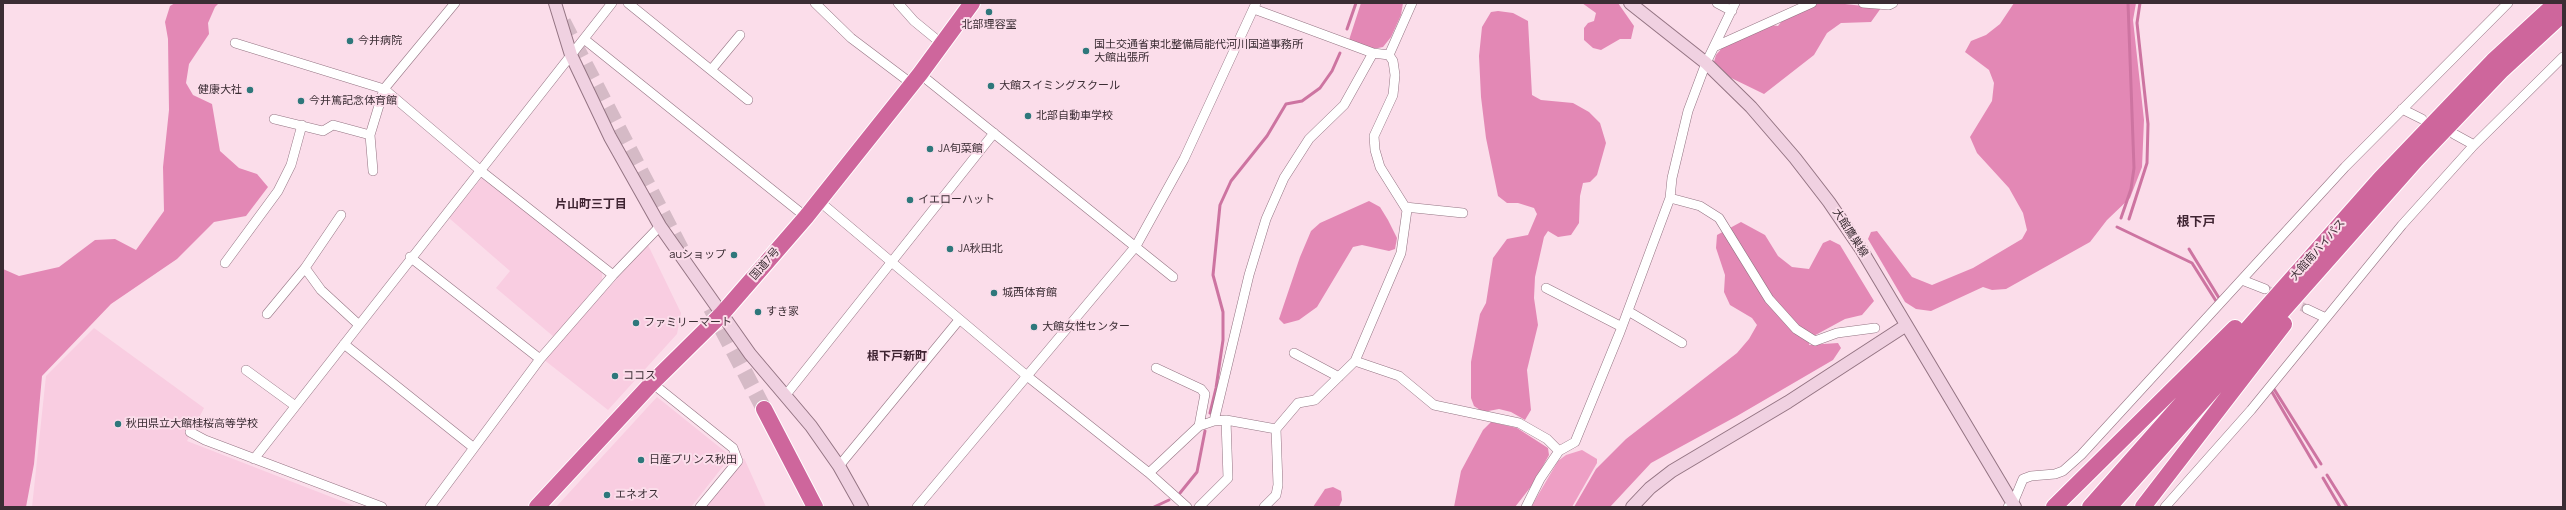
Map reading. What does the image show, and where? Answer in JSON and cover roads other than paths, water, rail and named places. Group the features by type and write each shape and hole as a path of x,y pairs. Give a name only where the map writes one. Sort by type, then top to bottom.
{"highway":[{"name":"国道7号","path":"538,507 652,383 721,315 806,217 916,79 972,3"},
{"name":"大館南バイパス","path":"2090,507 2380,179 2461,92 2556,3"},
{"name":"大館南バイパス","path":"2109,507 2460,112 2563,14"},
{"path":"2054,507 2267,297 2380,179"},
{"path":"2144,507 2370,212"},
{"path":"764,409 815,507"},
{"path":"797,474 811,507"}],"street":[{"path":"373,171 370,135 384,89 455,3"},
{"path":"555,3 571,55 610,137 660,226 721,315 811,426 839,466 862,507"},
{"path":"254,459 294,405 359,325 410,257 481,171 612,3"},
{"path":"628,3 748,100"},
{"path":"815,3 851,38 916,79 994,133 1173,277"},
{"path":"898,3 914,21 942,44"},
{"path":"1389,55 1412,3"},
{"name":"大館鷹巣線","path":"1630,3 1706,63 1751,107 1795,158 1824,196 1861,249 2012,506"},
{"path":"1526,507 1540,479 1559,451 1575,442 1622,327 1670,198 1672,178 1688,111 1706,63 1733,7 1717,3"},
{"path":"1714,47 1812,3"},
{"path":"1862,3 1889,5 1893,3"},
{"path":"2012,506 2018,486 2023,479 2038,474 2054,474 2071,465 2345,167 2508,3"},
{"path":"917,507 1136,246 1184,159 1255,6 1373,53 1389,55 1393,61 1395,75 1393,95 1374,136 1375,150 1380,167 1407,210 1400,253 1355,361 1315,400 1298,403 1276,429 1278,485 1276,495 1264,507"},
{"path":"711,70 740,35"},
{"path":"584,39 806,217"},
{"path":"235,43 384,89 481,171 612,275"},
{"path":"1214,421 1249,275 1266,219 1284,178 1309,139 1344,105 1373,53"},
{"path":"2165,507 2251,410 2402,225 2474,145 2563,57"},
{"path":"2402,109 2422,119"},
{"path":"274,119 323,131 333,125 370,135"},
{"path":"225,263 278,191 290,165 302,126"},
{"path":"786,396 994,133"},
{"path":"2454,134 2474,145"},
{"path":"1670,198 1700,206 1719,218 1769,299 1802,333 1815,341 1837,333 1875,328"},
{"path":"819,201 893,262 959,320 1149,473 1187,507"},
{"path":"1405,207 1463,213"},
{"path":"267,314 305,268 340,215"},
{"path":"430,507 540,359 612,275 660,226"},
{"path":"410,257 540,359"},
{"path":"305,268 322,290 359,325"},
{"path":"2242,280 2265,289"},
{"path":"1546,288 1622,327"},
{"path":"2306,309 2326,318"},
{"path":"1628,311 1682,343"},
{"path":"839,466 959,320"},
{"path":"1632,507 1650,488 1681,465 1788,402 1905,326"},
{"path":"344,344 474,448"},
{"path":"1294,353 1339,377"},
{"path":"1355,361 1399,376 1434,405 1519,424 1547,439 1559,451"},
{"path":"1156,368 1201,389 1205,394 1199,426"},
{"path":"246,370 294,405"},
{"path":"652,383 733,448 738,461 700,507"},
{"path":"1199,507 1228,478 1226,420"},
{"path":"1149,473 1199,426 1214,421 1226,420 1276,429"},
{"path":"190,432 205,440 382,507"}],"waterway":[{"path":"1347,29 1356,3"},
{"path":"2121,218 2131,189 2134,168 2128,3"},
{"path":"2129,219 2147,163 2148,124 2137,23 2140,3"},
{"path":"1210,413 1216,388 1223,340 1223,312 1213,275 1220,205 1231,181 1267,136 1286,104 1302,101 1320,88 1332,71 1340,53"},
{"path":"2117,227 2192,263 2216,301"},
{"path":"2189,249 2219,298"},
{"path":"2274,389 2321,464"},
{"path":"2272,392 2316,467"},
{"path":"1180,493 1197,472 1205,431"},
{"path":"2327,475 2347,507"},
{"path":"2323,478 2340,507"},
{"path":"1154,507 1169,500"}],"tunnel":[{"path":"563,22 684,255"},
{"path":"2265,289 2307,309"},
{"path":"711,308 764,409"}],"place":[{"name":"北部理容室","path":"989,12"},
{"name":"今井病院","path":"350,41"},
{"name":"国土交通省東北整備局能代河川国道事務所 大館出張所","path":"1086,51"},
{"name":"大館スイミングスクール","path":"991,86"},
{"name":"健康大社","path":"250,90"},
{"name":"今井篤記念体育館","path":"301,101"},
{"name":"北部自動車学校","path":"1028,116"},
{"name":"JA旬菜館","path":"930,149"},
{"name":"イエローハット","path":"910,200"},
{"name":"JA秋田北","path":"950,249"},
{"name":"auショップ","path":"734,255"},
{"name":"城西体育館","path":"994,293"},
{"name":"すき家","path":"758,312"},
{"name":"ファミリーマート","path":"636,323"},
{"name":"大館女性センター","path":"1034,327"},
{"name":"ココス","path":"615,376"},
{"name":"秋田県立大館桂桜高等学校","path":"118,424"},
{"name":"日産プリンス秋田","path":"641,460"},
{"name":"エネオス","path":"607,495"}],"district":[{"name":"片山町三丁目","path":"591,205"},
{"name":"根下戸","path":"2196,222"},
{"name":"根下戸新町","path":"897,357"}]}
